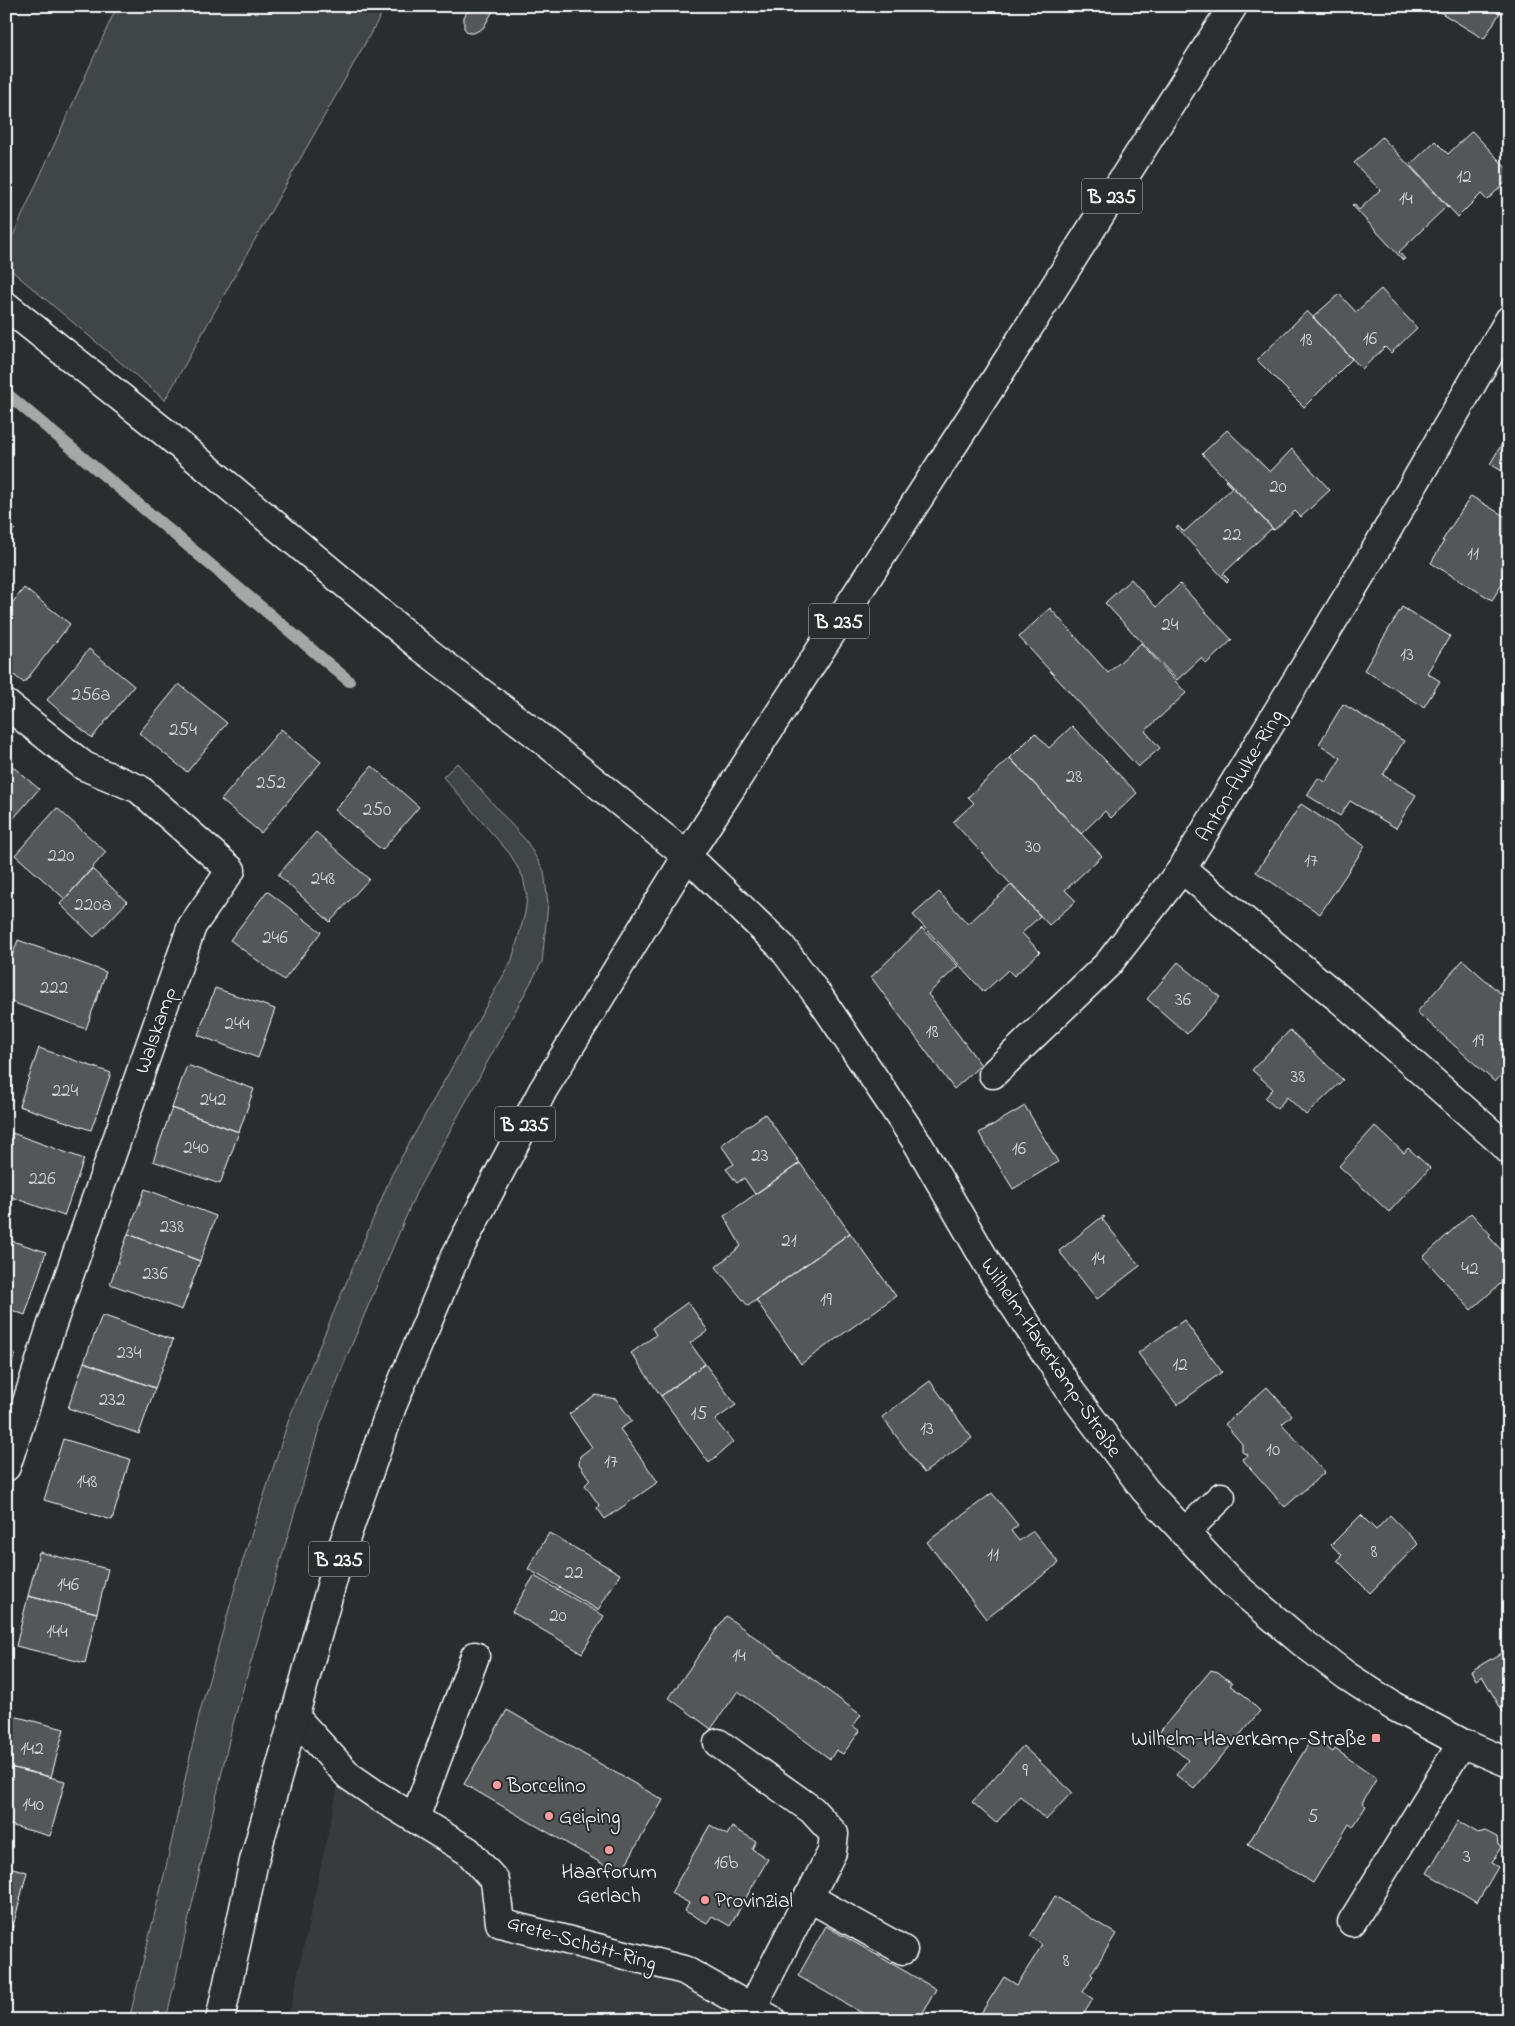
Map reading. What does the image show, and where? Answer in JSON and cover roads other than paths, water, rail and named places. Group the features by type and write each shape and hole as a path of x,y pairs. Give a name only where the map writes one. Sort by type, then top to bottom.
{"street":[{"name":"B 235","path":"220,2020 254,1861 340,1554 392,1406 456,1255 543,1090 687,856 992,386 1233,6"},
{"name":"Wilhelm-Haverkamp-Straße","path":"6,306 162,431 421,647 533,732 687,856 781,946 820,998 917,1142 994,1275 1072,1392 1145,1490 1232,1583 1302,1642 1347,1676 1393,1706 1462,1743 1509,1763"},
{"name":"Anton-Aulke-Ring","path":"993,1074 1108,964 1182,869 1371,558 1509,320"},
{"name":"Walskamp","path":"6,704 84,766 139,789 231,870 192,926 51,1327 6,1467"},
{"path":"1182,869 1341,1000 1506,1142"},
{"path":"1184,1533 1221,1497"},
{"path":"415,1818 475,1656"},
{"name":"Grete-Schött-Ring","path":"294,1716 349,1776 468,1851 495,1882 500,1923 684,1970 762,2014"},
{"path":"718,1743 812,1810 834,1834 832,1852 808,1897 762,2014"},
{"path":"1352,1922 1462,1743"},
{"path":"808,1897 903,1950"}],"waterway":[{"path":"6,393 349,681"}],"place":[{"name":"Wilhelm-Haverkamp-Straße","path":"1376,1738"},
{"name":"Borcelino","path":"497,1785"},
{"name":"Geiping","path":"549,1816"},
{"name":"Haarforum Gerlach","path":"609,1850"},
{"name":"Provinzial","path":"705,1900"}]}
